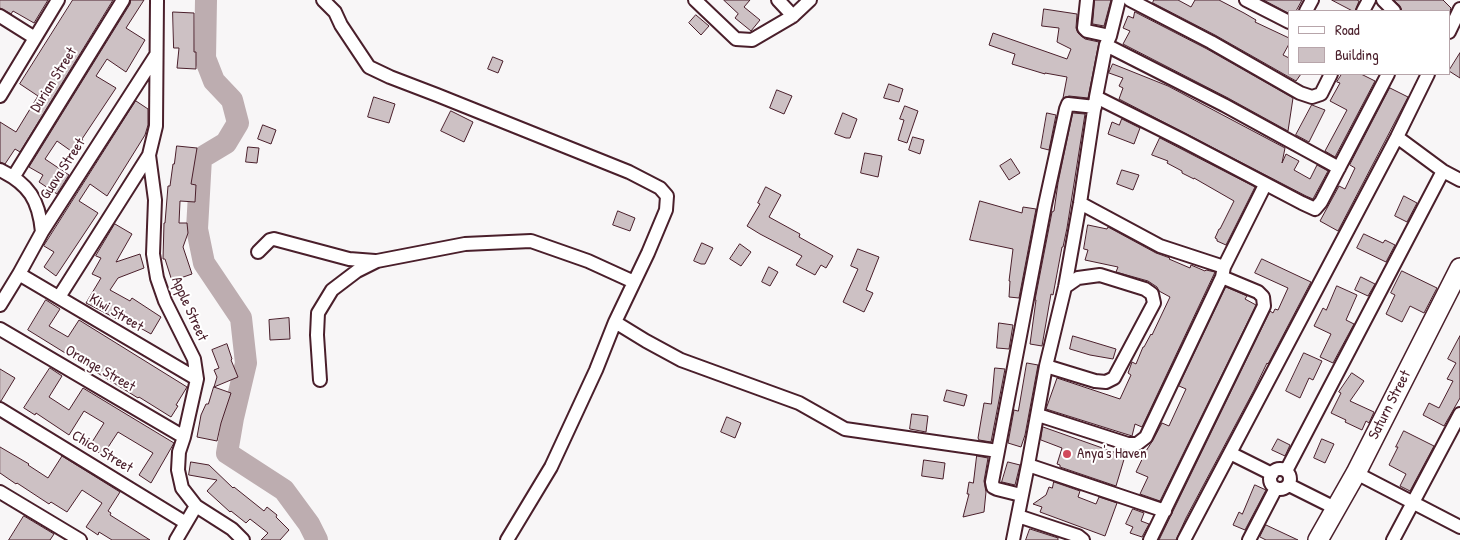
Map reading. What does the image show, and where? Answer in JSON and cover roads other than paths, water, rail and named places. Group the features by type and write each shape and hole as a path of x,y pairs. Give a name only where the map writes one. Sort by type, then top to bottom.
{"street":[{"path":"0,96 4,81 35,38 58,0"},
{"name":"Durian Street","path":"14,176 122,0"},
{"name":"Apple Street","path":"157,0 156,126 149,155 155,200 153,254 165,301 194,360 197,379 184,437 178,452 178,470 182,488 196,506 216,517 243,540"},
{"path":"323,0 335,12 341,25 369,67 629,172 660,188 667,196 666,210 648,253 615,322 596,370 551,467 507,540"},
{"path":"695,0 736,39 746,40 752,40 793,16 810,0"},
{"path":"778,0 793,16"},
{"path":"1087,0 1084,28 1087,31 1339,168"},
{"path":"1013,540 1046,366 1065,286 1096,102 1108,41 1119,0"},
{"path":"1130,0 1211,42 1300,93 1312,97 1321,94 1330,75"},
{"path":"1246,0 1288,21"},
{"path":"1383,0 1393,10"},
{"path":"1450,30 1460,9"},
{"path":"0,16 35,38"},
{"name":"Guava Street","path":"0,305 42,232 157,54"},
{"path":"1021,496 998,490 993,487 992,482 1045,205 1068,104 1096,102 1182,140 1315,209 1321,202 1387,75"},
{"path":"1184,540 1397,138 1428,75"},
{"path":"1397,138 1443,171 1460,180"},
{"path":"59,297 149,155"},
{"path":"0,170 14,176 26,187 35,200 41,216 42,232"},
{"path":"1286,471 1443,171"},
{"path":"1038,415 1128,444 1137,444 1146,437 1265,184"},
{"path":"1080,203 1160,246 1223,272 1258,292 1263,297 1264,306 1150,540"},
{"path":"258,252 270,240 274,239 348,259 378,261"},
{"path":"320,380 317,334 318,313 332,290 357,270 378,261 465,244 531,241 588,261 634,282"},
{"name":"Saturn Street","path":"1318,540 1356,473 1455,287 1460,268"},
{"name":"Kiwi Street","path":"19,274 197,379"},
{"path":"1046,366 1095,381 1106,382 1114,378 1154,303 1152,294 1145,289 1100,275 1078,278 1065,286"},
{"path":"615,322 680,360 799,403 845,429 998,451"},
{"name":"Orange Street","path":"0,329 184,437"},
{"name":"Chico Street","path":"0,409 186,523"},
{"path":"1393,540 1460,414"},
{"path":"1230,453 1272,474"},
{"path":"1028,465 1165,511"},
{"path":"1278,469 1286,471 1290,477 1289,485 1283,489 1276,488 1270,480 1272,474 1278,469"},
{"path":"1356,473 1460,527"},
{"path":"1289,485 1335,508"},
{"path":"1249,540 1276,488"},
{"path":"0,492 80,540"},
{"path":"176,540 196,506"},
{"path":"1018,516 1078,536 1083,540"}],"waterway":[{"path":"206,0 205,58 214,81 232,100 238,123 226,143 201,158 197,229 204,263 241,318 246,363 227,453 284,490 309,524 317,540"}],"place":[{"name":"Anya's Haven","path":"1067,454"}]}
